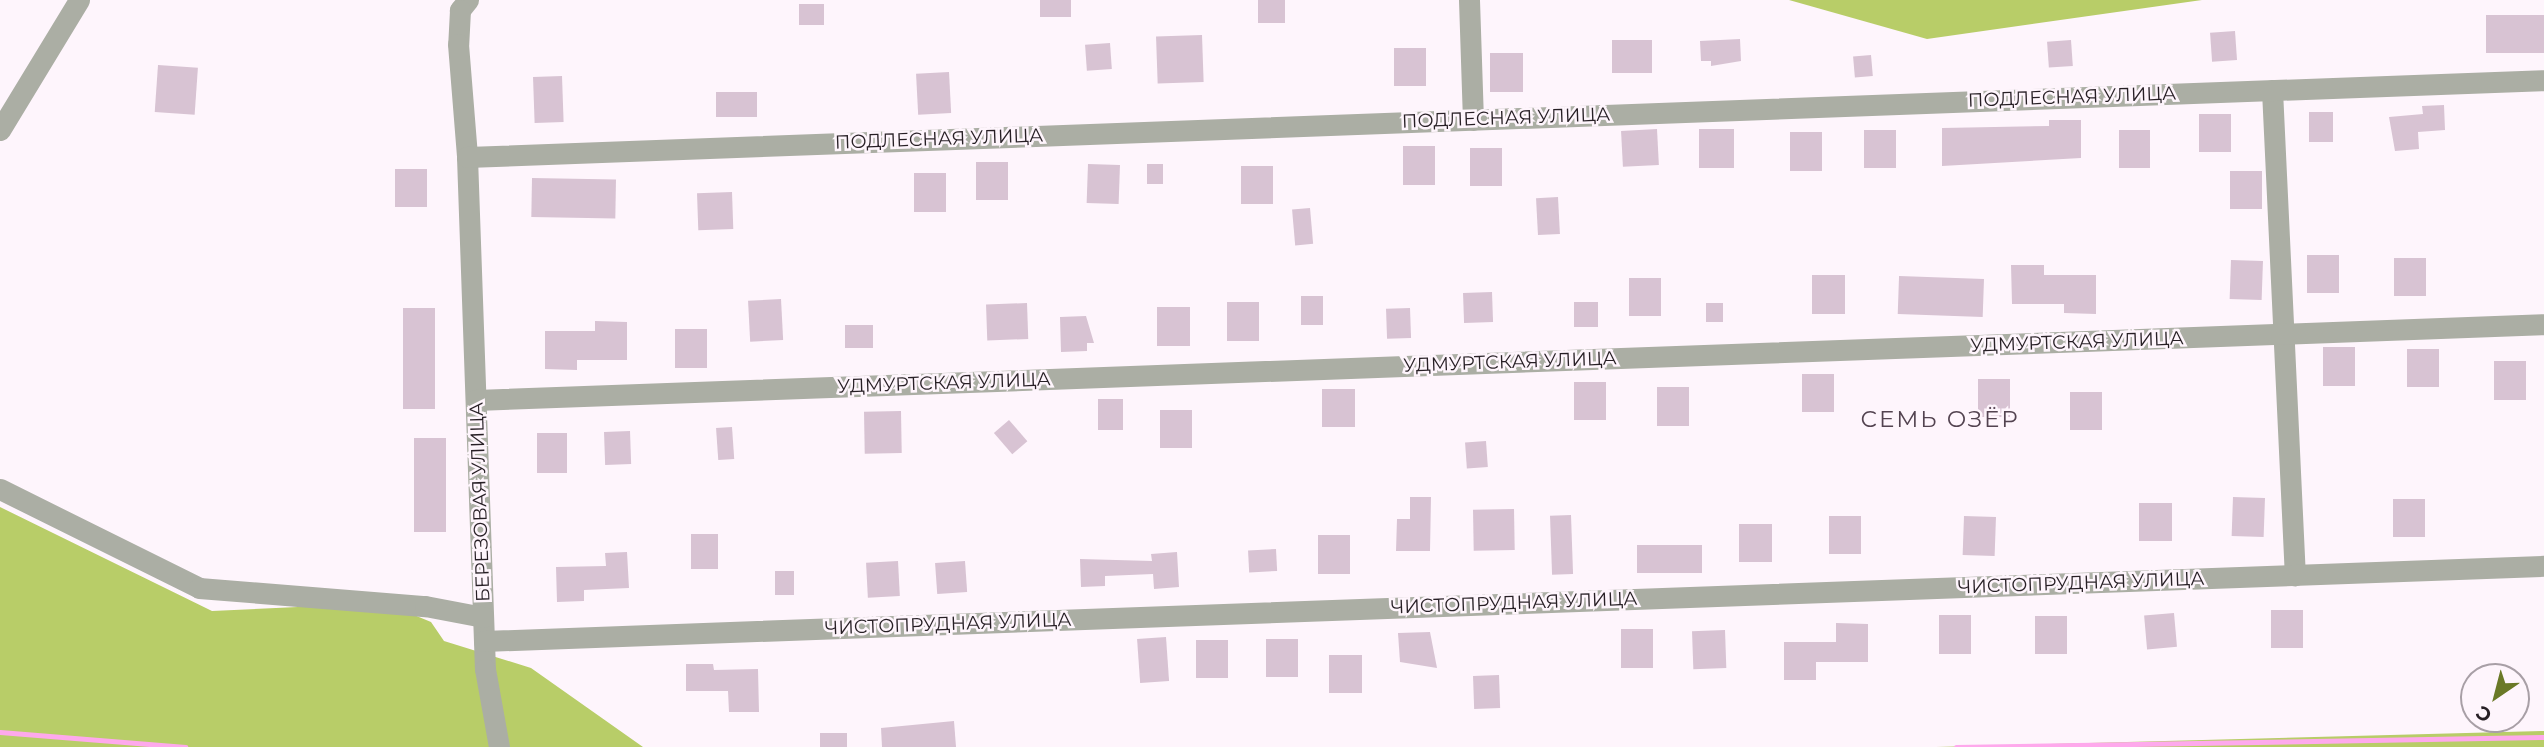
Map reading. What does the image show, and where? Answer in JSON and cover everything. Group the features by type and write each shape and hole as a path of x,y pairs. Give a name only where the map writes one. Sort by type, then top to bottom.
{"street":[{"path":"0,130 79,0"},
{"path":"1469,0 1473,120"},
{"name":"БЕРЕЗОВАЯ УЛИЦА","path":"1,490 199,587 425,606 483,617 467,157 458,44 464,5"},
{"name":"ПОДЛЕСНАЯ УЛИЦА","path":"467,157 2544,80"},
{"path":"2272,90 2295,575"},
{"name":"УДМУРТСКАЯ УЛИЦА","path":"476,400 2544,324"},
{"name":"ЧИСТОПРУДНАЯ УЛИЦА","path":"484,641 2544,566"},
{"path":"483,617 499,747"}],"green space":[{"path":"1789,0 2202,0 1927,39"},
{"path":"0,507 212,611 385,603 431,622 444,641 531,668 643,747 0,747"},
{"path":"2544,731 2544,747 1936,747 2530,733"}],"building":[{"path":"1040,0 1071,0 1071,17 1040,17"},
{"path":"1258,0 1285,0 1285,23 1258,23"},
{"path":"799,4 824,4 824,25 799,25"},
{"path":"2486,15 2544,15 2544,53 2486,53"},
{"path":"2235,31 2237,60 2212,62 2210,33"},
{"path":"1202,35 1204,82 1158,84 1156,37"},
{"path":"1740,39 1741,61 1711,66 1711,61 1701,61 1700,41"},
{"path":"1612,40 1652,40 1652,73 1612,73"},
{"path":"2071,40 2073,66 2049,68 2047,42"},
{"path":"1110,43 1112,69 1087,71 1085,45"},
{"path":"1394,48 1426,48 1426,86 1394,86"},
{"path":"1490,53 1523,53 1523,92 1490,92"},
{"path":"1871,55 1873,76 1855,77 1853,57"},
{"path":"158,65 198,68 195,115 155,112"},
{"path":"949,72 951,113 918,115 916,74"},
{"path":"562,76 564,122 535,123 533,77"},
{"path":"716,92 757,92 757,117 716,117"},
{"path":"2444,105 2445,130 2418,132 2419,149 2395,151 2389,117 2423,114 2422,106"},
{"path":"2309,112 2333,112 2333,142 2309,142"},
{"path":"2199,114 2231,114 2231,152 2199,152"},
{"path":"2049,120 2081,120 2081,158 1942,166 1942,128 2049,126"},
{"path":"1657,129 1659,165 1623,167 1621,131"},
{"path":"1699,129 1734,129 1734,168 1699,168"},
{"path":"1864,130 1896,130 1896,168 1864,168"},
{"path":"2119,130 2150,130 2150,168 2119,168"},
{"path":"1790,132 1822,132 1822,171 1790,171"},
{"path":"1403,146 1435,146 1435,185 1403,185"},
{"path":"1470,148 1502,148 1502,186 1470,186"},
{"path":"976,162 1008,162 1008,200 976,200"},
{"path":"1088,164 1120,165 1119,204 1087,203"},
{"path":"1147,164 1163,164 1163,184 1147,184"},
{"path":"1241,166 1273,166 1273,204 1241,204"},
{"path":"395,169 427,169 427,207 395,207"},
{"path":"2230,171 2262,171 2262,209 2230,209"},
{"path":"914,173 946,173 946,212 914,212"},
{"path":"532,178 616,179 615,218 531,217"},
{"path":"732,192 733,229 698,230 697,193"},
{"path":"1558,197 1560,234 1538,235 1536,198"},
{"path":"1310,208 1313,244 1295,245 1292,210"},
{"path":"2307,255 2339,255 2339,293 2307,293"},
{"path":"2394,258 2426,258 2426,296 2394,296"},
{"path":"2231,260 2263,261 2262,300 2230,299"},
{"path":"2011,265 2044,265 2044,275 2096,275 2096,314 2064,313 2064,304 2012,304"},
{"path":"1812,275 1845,275 1845,314 1812,314"},
{"path":"1899,276 1984,279 1983,317 1898,314"},
{"path":"1629,278 1661,278 1661,316 1629,316"},
{"path":"1492,292 1493,322 1464,323 1463,293"},
{"path":"1301,296 1323,296 1323,325 1301,325"},
{"path":"781,299 783,340 750,342 748,301"},
{"path":"1227,302 1259,302 1259,341 1227,341"},
{"path":"1574,302 1598,302 1598,327 1574,327"},
{"path":"1027,303 1028,339 987,340 986,304"},
{"path":"1706,303 1723,303 1723,322 1706,322"},
{"path":"1157,307 1190,307 1190,346 1157,346"},
{"path":"403,308 435,308 435,409 403,409"},
{"path":"1410,308 1411,338 1387,339 1386,309"},
{"path":"1086,316 1094,343 1087,343 1087,351 1061,352 1060,317"},
{"path":"595,321 627,322 627,360 577,360 577,370 545,369 545,331 595,331"},
{"path":"845,325 873,325 873,348 845,348"},
{"path":"675,329 707,329 707,368 675,368"},
{"path":"2323,347 2355,347 2355,386 2323,386"},
{"path":"2407,349 2439,349 2439,387 2407,387"},
{"path":"2494,361 2526,361 2526,400 2494,400"},
{"path":"1802,374 1834,374 1834,412 1802,412"},
{"path":"1978,379 2010,379 2010,417 1978,417"},
{"path":"1574,382 1606,382 1606,420 1574,420"},
{"path":"1657,387 1689,387 1689,426 1657,426"},
{"path":"1322,389 1355,389 1355,427 1322,427"},
{"path":"2070,392 2102,392 2102,430 2070,430"},
{"path":"1098,399 1123,399 1123,430 1098,430"},
{"path":"1160,410 1192,410 1192,448 1160,448"},
{"path":"901,411 902,453 865,454 864,412"},
{"path":"1009,420 1027,441 1012,454 994,433"},
{"path":"732,427 734,459 718,460 716,428"},
{"path":"630,431 631,464 605,465 604,432"},
{"path":"537,433 567,433 567,473 537,473"},
{"path":"414,438 446,438 446,532 414,532"},
{"path":"1486,441 1488,467 1467,468 1465,442"},
{"path":"1410,497 1431,497 1430,551 1396,551 1397,519 1410,519"},
{"path":"2233,497 2265,498 2264,537 2232,536"},
{"path":"2393,499 2425,499 2425,537 2393,537"},
{"path":"2139,503 2172,503 2172,541 2139,541"},
{"path":"1514,509 1515,550 1474,551 1473,510"},
{"path":"1571,515 1573,574 1552,575 1550,516"},
{"path":"1829,516 1861,516 1861,554 1829,554"},
{"path":"1964,516 1996,517 1995,556 1963,555"},
{"path":"1739,524 1772,524 1772,562 1739,562"},
{"path":"691,534 718,534 718,569 691,569"},
{"path":"1318,535 1350,535 1350,574 1318,574"},
{"path":"1637,545 1702,545 1702,573 1637,573"},
{"path":"1276,549 1277,571 1249,572 1248,550"},
{"path":"627,552 629,588 584,590 584,601 557,602 556,567 606,566 605,553"},
{"path":"1177,552 1179,587 1154,589 1153,574 1105,576 1105,586 1081,587 1080,559 1152,561 1151,554"},
{"path":"898,561 900,596 868,598 866,563"},
{"path":"965,561 967,592 937,594 935,563"},
{"path":"775,571 794,571 794,595 775,595"},
{"path":"2271,610 2303,610 2303,648 2271,648"},
{"path":"2174,613 2177,647 2147,649 2144,616"},
{"path":"1939,615 1971,615 1971,654 1939,654"},
{"path":"2035,616 2067,616 2067,654 2035,654"},
{"path":"1836,623 1868,624 1868,662 1816,662 1816,680 1784,680 1784,642 1836,642"},
{"path":"1621,629 1653,629 1653,668 1621,668"},
{"path":"1725,630 1726,668 1693,669 1692,631"},
{"path":"1430,632 1437,668 1400,662 1398,633"},
{"path":"1166,637 1169,681 1140,683 1137,639"},
{"path":"1266,639 1298,639 1298,677 1266,677"},
{"path":"1196,640 1228,640 1228,678 1196,678"},
{"path":"1329,655 1362,655 1362,693 1329,693"},
{"path":"686,664 713,664 714,670 758,669 759,712 729,712 728,691 686,691"},
{"path":"1499,675 1500,708 1474,709 1473,676"},
{"path":"954,721 956,747 882,747 881,728"},
{"path":"820,733 847,733 847,747 820,747"}],"waterway":[{"path":"0,732 185,747"},
{"path":"1956,747 2544,737"}],"district":[{"name":"СЕМЬ ОЗЁР","path":"1940,419"}]}
